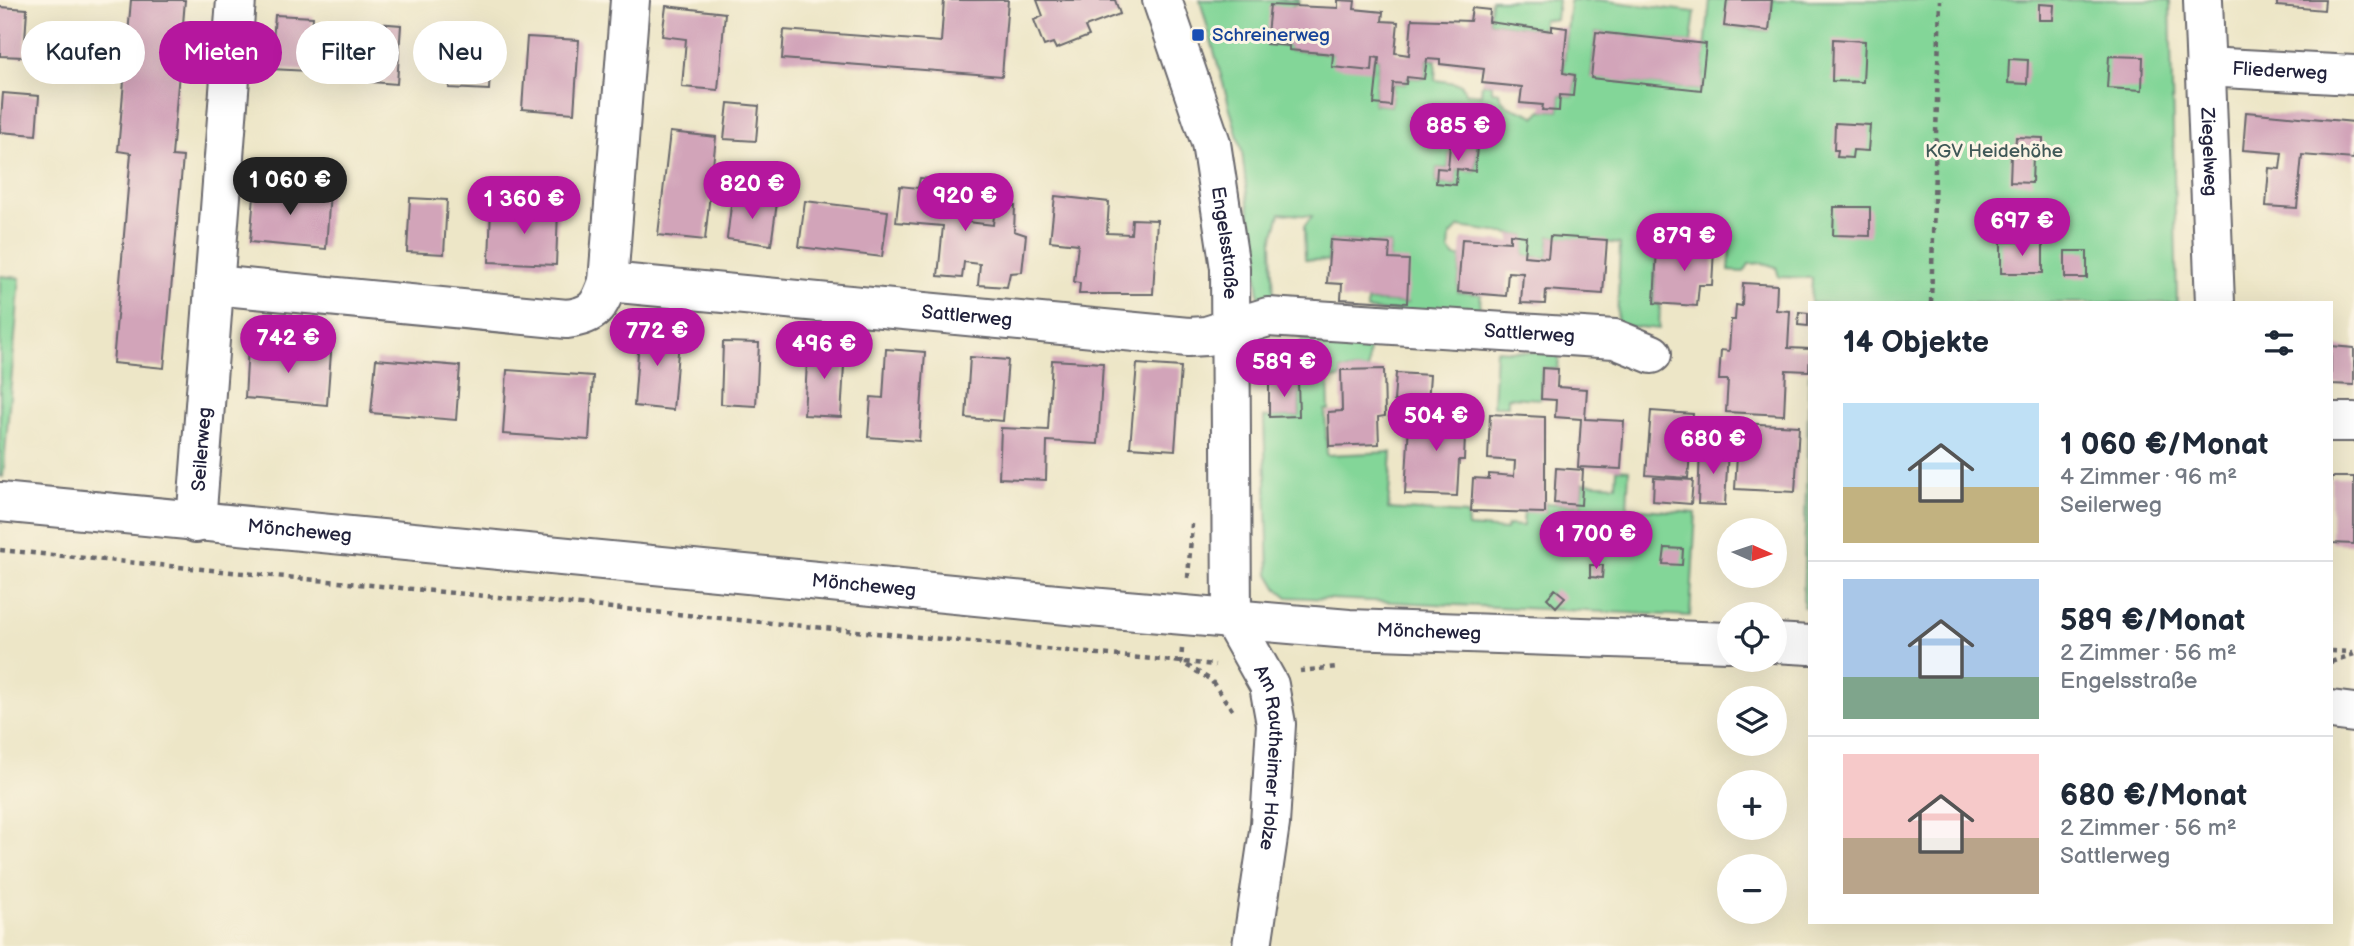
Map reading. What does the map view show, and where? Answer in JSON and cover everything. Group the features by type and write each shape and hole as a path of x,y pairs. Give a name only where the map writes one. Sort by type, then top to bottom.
{"street":[{"name":"Seilerweg","path":"196,523 236,0"},
{"path":"214,285 567,319 587,316 601,302 608,282 630,0"},
{"name":"Engelsstraße","path":"1162,0 1211,143 1226,232 1233,326 1232,619"},
{"name":"Ziegelweg","path":"2203,0 2215,301"},
{"name":"Fliederweg","path":"2205,66 2354,75"},
{"name":"Sattlerweg","path":"608,282 1188,337 1206,337 1233,326 1268,317 1615,340 1652,354"},
{"path":"2333,422 2354,422"},
{"name":"Möncheweg","path":"0,502 196,523 1349,629 1717,642"},
{"name":"Am Rautheimer Holze","path":"1232,619 1269,685 1276,724 1270,824 1252,946"},
{"path":"1787,644 1808,645"},
{"path":"2333,710 2354,713"}],"path":[{"path":"1931,301 1940,0"},
{"path":"2333,651 2354,653"},
{"path":"2333,661 2354,653"}],"green space":[{"name":"KGV Heidehöhe","path":"1200,0 1299,0 1267,44 1289,46 1290,50 1333,54 1372,70 1373,57 1379,58 1374,104 1391,106 1393,83 1406,84 1407,77 1424,79 1427,59 1436,60 1435,80 1461,84 1466,93 1481,95 1482,83 1492,84 1492,91 1499,92 1504,103 1535,117 1542,110 1559,111 1560,95 1573,96 1575,75 1563,73 1570,0 1599,0 1695,12 1691,43 1596,32 1591,77 1701,90 1710,0 1727,0 1725,26 1768,31 1772,0 2170,0 2177,301 1811,301 1812,278 1779,277 1776,267 1763,263 1749,264 1744,272 1729,271 1731,239 1714,238 1714,231 1674,229 1673,244 1656,243 1654,303 1660,304 1659,329 1617,325 1620,244 1550,236 1548,258 1524,256 1525,236 1459,227 1450,236 1449,250 1455,257 1461,257 1458,292 1481,294 1479,316 1367,310 1367,301 1407,303 1389,259 1390,244 1330,240 1328,261 1305,259 1304,227 1312,216 1280,213 1272,242 1274,305 1260,304 1242,152","holes":["1451,144 1477,146 1475,171 1457,169 1455,185 1436,183 1437,168 1448,169"]},
{"path":"1491,0 1558,0 1556,20 1543,19 1542,30 1489,22"},
{"path":"0,276 20,278 3,477 0,477"},
{"path":"1301,339 1369,342 1368,370 1341,370 1341,378 1328,379 1329,410 1325,410 1327,455 1392,452 1388,509 1467,514 1468,527 1506,530 1507,525 1523,526 1524,511 1545,512 1545,503 1581,505 1583,483 1616,485 1617,469 1629,470 1627,508 1696,513 1690,616 1288,597 1278,589 1269,574 1264,417 1299,416"},
{"path":"1496,350 1559,354 1558,369 1542,368 1541,399 1508,397 1508,406 1493,406"},
{"path":"1808,412 1808,607 1803,607"}],"building":[{"path":"131,0 185,0 183,21 159,21 159,84 178,84 172,156 183,157 164,368 113,363 131,153 118,151 124,84 145,84 145,21 129,21"},
{"path":"944,0 1008,0 1002,76 782,59 784,30 941,42"},
{"path":"1037,0 1115,0 1120,14 1085,27 1089,36 1056,49 1053,43 1044,46 1034,20 1043,16"},
{"path":"1338,0 1355,1 1354,9 1383,12 1382,21 1398,22 1395,53 1409,55 1412,19 1470,21 1472,8 1490,10 1489,22 1552,31 1552,26 1567,28 1563,73 1575,75 1573,96 1560,95 1559,111 1542,110 1543,105 1520,103 1522,87 1482,83 1484,69 1440,64 1440,60 1427,59 1424,79 1407,77 1406,84 1393,83 1391,106 1374,104 1379,58 1373,57 1372,71 1332,67 1333,54 1289,50 1289,46 1266,44 1270,5 1338,8"},
{"path":"1727,0 1772,0 1769,31 1724,26"},
{"path":"2277,0 2325,0 2324,10 2277,6"},
{"path":"2039,4 2054,5 2053,20 2039,20"},
{"path":"666,6 725,13 718,90 682,87 686,39 662,36"},
{"path":"0,7 27,9 26,21 21,21 21,57 0,56"},
{"path":"275,15 313,17 313,21 296,21 296,70 282,70 282,21 275,21"},
{"path":"1596,32 1706,44 1701,90 1591,78"},
{"path":"527,37 579,40 574,113 522,109"},
{"path":"1833,39 1865,41 1863,82 1832,81"},
{"path":"2109,56 2143,57 2142,90 2107,88"},
{"path":"2009,59 2028,60 2027,84 2008,83"},
{"path":"449,84 489,84 489,90 449,88"},
{"path":"3,93 39,96 36,135 0,132"},
{"path":"728,103 759,106 756,141 724,139"},
{"path":"2246,112 2354,122 2354,159 2302,155 2297,208 2266,206 2269,168 2280,169 2282,153 2243,150"},
{"path":"1835,123 1870,125 1868,151 1853,150 1852,158 1837,157 1838,150 1834,150"},
{"path":"670,132 716,137 705,240 658,235"},
{"path":"2016,137 2043,138 2043,156 2033,156 2032,183 2010,182 2011,155 2015,156"},
{"path":"1450,144 1477,146 1475,171 1457,169 1456,185 1436,183 1437,168 1448,169"},
{"path":"920,178 940,180 940,190 971,193 968,222 993,225 995,206 1015,206 1014,231 1026,235 1022,272 1010,273 1007,287 978,285 980,264 964,262 962,278 938,276 943,226 896,222 900,186 918,188"},
{"path":"255,185 330,191 326,249 250,242"},
{"path":"1055,196 1109,202 1107,233 1131,234 1132,219 1157,220 1153,294 1079,294 1080,283 1074,282 1078,244 1050,241"},
{"path":"410,198 447,200 444,254 407,252"},
{"path":"732,198 777,203 771,245 727,239"},
{"path":"805,201 888,211 882,257 799,247"},
{"path":"491,207 558,210 556,265 489,262"},
{"path":"1834,207 1870,207 1870,236 1833,235"},
{"path":"1702,231 1715,231 1712,285 1699,285 1697,306 1654,303 1657,248 1701,250"},
{"path":"1510,234 1526,236 1524,256 1548,258 1550,236 1607,240 1603,294 1546,290 1545,304 1521,303 1523,273 1508,272 1506,296 1458,292 1462,239 1510,242"},
{"path":"1330,240 1390,244 1389,259 1409,260 1407,303 1341,299 1342,284 1327,283"},
{"path":"2001,242 2043,242 2043,273 2001,273"},
{"path":"2065,251 2087,251 2087,278 2065,278"},
{"path":"1743,283 1777,285 1776,310 1790,311 1788,348 1808,349 1808,371 1786,370 1784,415 1726,412 1728,380 1719,380 1721,350 1729,351 1731,320 1735,320 1736,305 1742,306"},
{"path":"1799,312 1808,313 1808,326 1798,325"},
{"path":"640,326 680,329 673,410 634,406"},
{"path":"723,342 759,343 756,406 721,404"},
{"path":"248,346 331,353 327,405 245,398"},
{"path":"808,346 845,348 841,417 804,415"},
{"path":"2333,346 2354,348 2354,385 2333,384"},
{"path":"886,349 925,352 919,441 868,437 871,397 883,398"},
{"path":"970,357 1008,360 1003,421 966,418"},
{"path":"376,359 460,366 456,420 371,413"},
{"path":"1052,360 1103,363 1098,444 1047,441 1046,480 999,478 1001,428 1048,430"},
{"path":"1137,364 1181,367 1175,450 1130,447"},
{"path":"1542,368 1558,369 1557,387 1587,389 1585,419 1624,421 1621,469 1578,467 1581,419 1555,417 1556,400 1541,399"},
{"path":"1384,369 1385,416 1378,417 1379,444 1329,446 1328,412 1342,411 1341,370"},
{"path":"507,370 593,376 589,440 503,434"},
{"path":"1396,373 1430,375 1428,403 1394,401"},
{"path":"1298,380 1299,416 1269,417 1269,381"},
{"path":"1423,408 1466,410 1464,460 1459,460 1457,496 1405,494 1409,423 1422,424"},
{"path":"1651,411 1693,414 1688,478 1646,475"},
{"path":"1490,414 1545,417 1545,513 1471,511 1473,478 1489,479 1489,474 1514,476 1515,461 1488,459"},
{"path":"1739,423 1799,426 1795,492 1735,489"},
{"path":"1700,447 1728,449 1725,505 1698,504"},
{"path":"1556,468 1583,470 1581,505 1554,503"},
{"path":"2333,477 2354,477 2354,544 2333,543"},
{"path":"1654,478 1693,480 1691,504 1653,501"},
{"path":"1665,548 1683,549 1682,565 1663,564"},
{"path":"1590,565 1603,565 1602,578 1590,577"},
{"path":"1555,589 1565,597 1556,607 1547,598"}],"place":[{"name":"Schreinerweg","path":"1198,35"}]}
